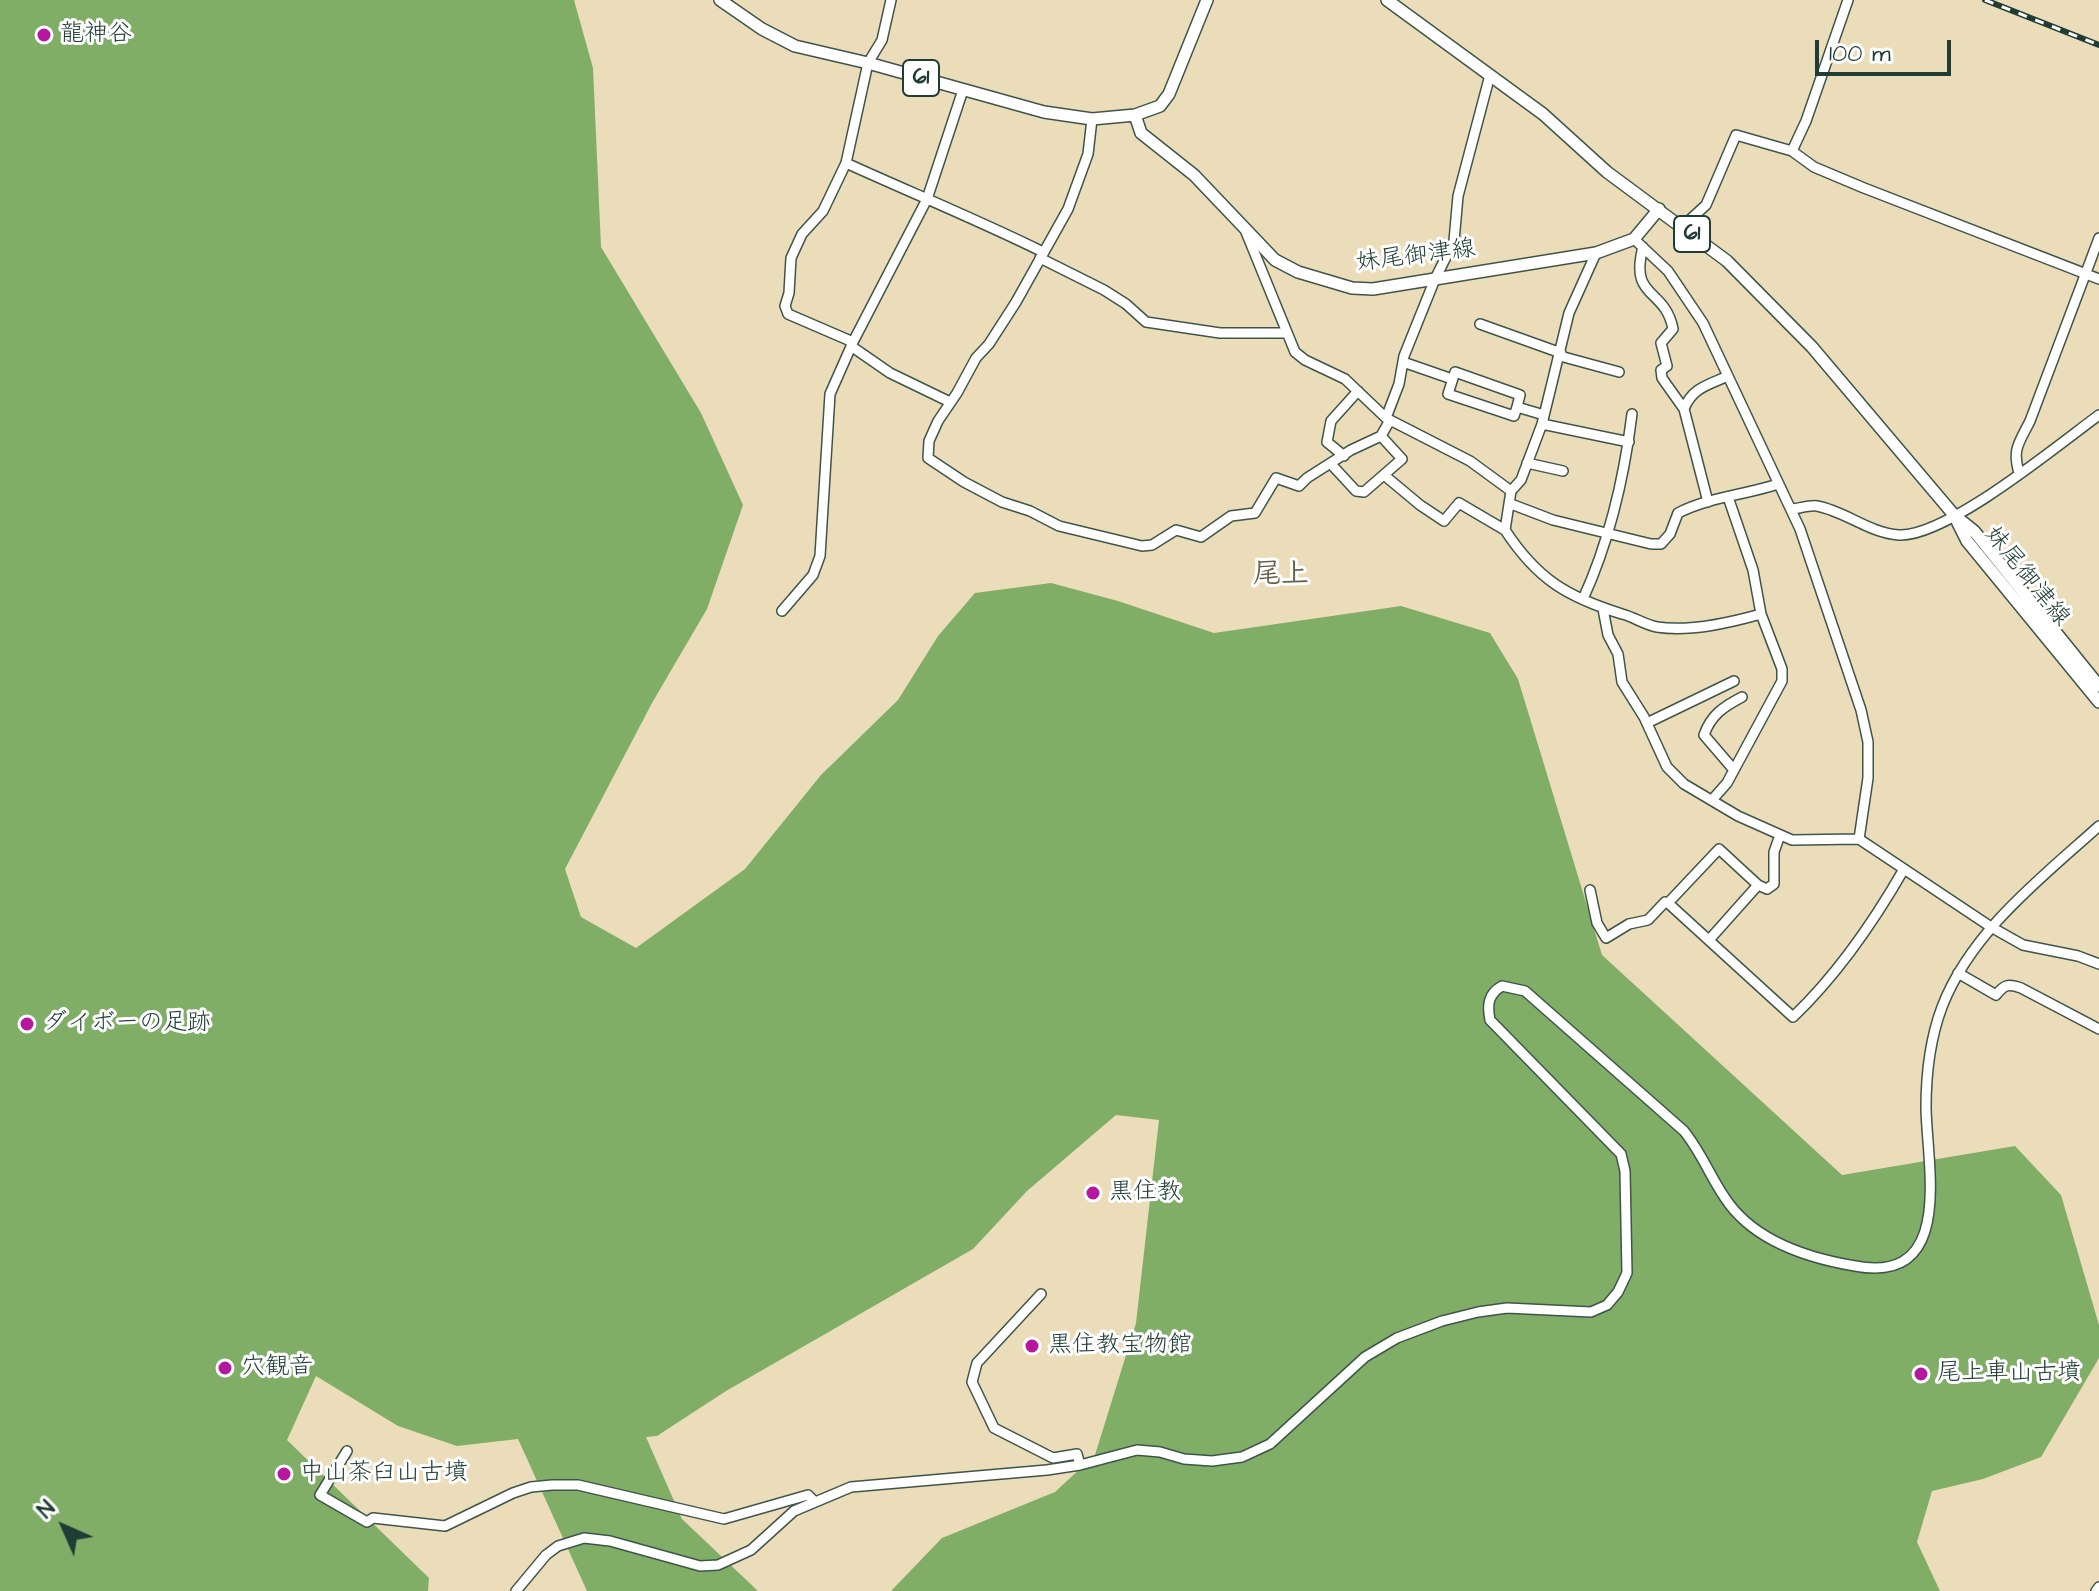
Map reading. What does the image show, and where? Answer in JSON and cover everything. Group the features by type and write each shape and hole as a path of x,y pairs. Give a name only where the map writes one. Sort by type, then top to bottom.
{"main road":[{"name":"61","path":"720,0 762,29 795,46 1044,112 1092,119 1147,113 1160,106 1169,94 1207,0"},
{"name":"妹尾御津線","path":"1387,0 1543,114 1607,172 1727,261 1770,302 1954,515 1974,531 2099,686"},
{"name":"妹尾御津線","path":"1135,115 1141,133 1194,175 1246,232 1284,265 1352,288 1373,289 1596,253 1638,243 1659,209"},
{"name":"妹尾御津線","path":"1954,515 1967,541 2099,702"}],"street":[{"path":"891,0 882,40 868,63 846,163 823,211 797,242 789,269 789,293 785,306 788,314 852,344 890,373 950,402"},
{"path":"1792,151 1806,121 1848,0"},
{"path":"1092,119 1091,142 1068,209 999,329 976,358 930,435 926,450 928,458 964,482 1059,526 1142,546 1152,545 1176,530 1184,530 1194,536 1208,534 1231,516 1258,511 1276,478 1299,486 1307,478 1381,436 1399,384 1403,362 1435,279 1454,241 1458,196 1490,75"},
{"path":"782,611 813,575 820,556 830,394 852,344 927,199 963,90"},
{"path":"1682,227 1706,205 1736,135 1792,151 1814,167 1864,188 2099,279"},
{"path":"846,163 960,211 1115,297 1146,322 1220,333 1286,333"},
{"path":"1246,232 1295,352 1345,379 1388,419 1470,461 1511,491"},
{"path":"2019,473 2014,455 2016,447 2030,421 2099,238"},
{"path":"1638,243 1684,291 1703,323 1778,484 1793,509 1861,710 1868,742 1868,778 1859,839"},
{"path":"1638,243 1639,279 1661,303 1672,321 1673,329 1661,343 1667,366 1661,370 1662,378 1684,409 1708,502"},
{"path":"1505,530 1511,491 1521,480 1543,420 1569,313 1596,253"},
{"path":"1480,324 1560,355 1619,372"},
{"path":"1403,362 1452,379"},
{"path":"1455,372 1520,395 1514,416 1448,394 1452,379 1455,372"},
{"path":"1684,409 1695,390 1728,376"},
{"path":"1344,456 1327,442 1331,421 1358,391"},
{"path":"1517,407 1543,420 1629,442"},
{"path":"1583,599 1602,556 1625,472 1632,414"},
{"path":"1793,509 1816,506 1883,533 1902,535 1926,530 1987,497 2099,415"},
{"path":"1331,464 1359,493 1402,459 1381,436"},
{"path":"1527,463 1563,471"},
{"path":"1384,475 1444,521 1459,503 1505,530 1532,566 1552,585 1603,609 1656,627 1727,623 1761,614"},
{"path":"1511,504 1553,520 1661,544 1670,534 1678,513 1778,484"},
{"path":"1712,800 1727,783 1782,681 1782,669 1761,614 1753,570 1728,497"},
{"path":"1603,609 1608,635 1618,654 1622,682 1647,723 1667,767 1684,784 1738,816 1792,840 1859,839 2023,945 2078,956 2099,964"},
{"path":"1647,723 1734,681"},
{"path":"1734,770 1704,735 1709,720 1722,707 1742,697"},
{"path":"516,1591 546,1555 572,1540 584,1538 610,1541 700,1566 718,1565 751,1550 794,1511 851,1487 995,1476 1080,1465 1137,1450 1212,1461 1242,1457 1270,1444 1365,1357 1397,1338 1442,1321 1478,1312 1507,1308 1591,1312 1607,1305 1618,1292 1627,1273 1625,1171 1621,1154 1490,1020 1489,1000 1493,991 1502,986 1525,991 1684,1131 1698,1147 1726,1199 1757,1230 1805,1255 1837,1263 1863,1268 1885,1267 1900,1262 1922,1243 1928,1227 1930,1195 1926,1108 1929,1056 1943,1007 1958,973 1991,927 2099,826"},
{"path":"1590,890 1597,923 1606,938 1629,924 1648,920 1719,849 1758,885 1767,889 1774,884 1774,852 1780,835"},
{"path":"1668,903 1793,1017 1820,992 1876,919 1904,869"},
{"path":"1709,940 1758,885"},
{"path":"1958,973 1996,995 2004,986 2011,984 2099,1029"},
{"path":"1041,1294 977,1363 972,1382 994,1428 1053,1458 1077,1454 1080,1465"},
{"path":"347,1451 320,1495 367,1522 373,1518 445,1526 513,1493 552,1485 578,1485 724,1519 808,1495 815,1502"}],"green space":[{"path":"0,0 574,0 593,68 601,247 701,413 743,505 707,609 652,703 565,869 581,917 636,948 745,869 821,775 898,700 938,636 975,593 1051,583 1118,601 1214,633 1401,606 1490,633 1518,679 1602,955 1842,1175 2015,1146 2061,1195 2099,1325 2099,1358 2041,1457 1983,1479 1932,1491 1917,1542 1940,1591 891,1591 942,1538 1055,1492 1095,1455 1136,1323 1159,1120 1116,1115 1027,1191 973,1249 726,1391 657,1436 646,1437 682,1519 758,1591 587,1591 518,1439 457,1446 398,1426 316,1376 287,1440 429,1578 428,1591 0,1591"}],"railway":[{"path":"1985,0 2099,45"}],"place":[{"name":"龍神谷","path":"44,35"},
{"name":"ダイボーの足跡","path":"27,1024"},
{"name":"黒住教","path":"1093,1193"},
{"name":"黒住教宝物館","path":"1032,1346"},
{"name":"穴観音","path":"225,1368"},
{"name":"尾上車山古墳","path":"1921,1374"},
{"name":"中山茶臼山古墳","path":"284,1474"}],"district":[{"name":"尾上","path":"1281,576"}]}
